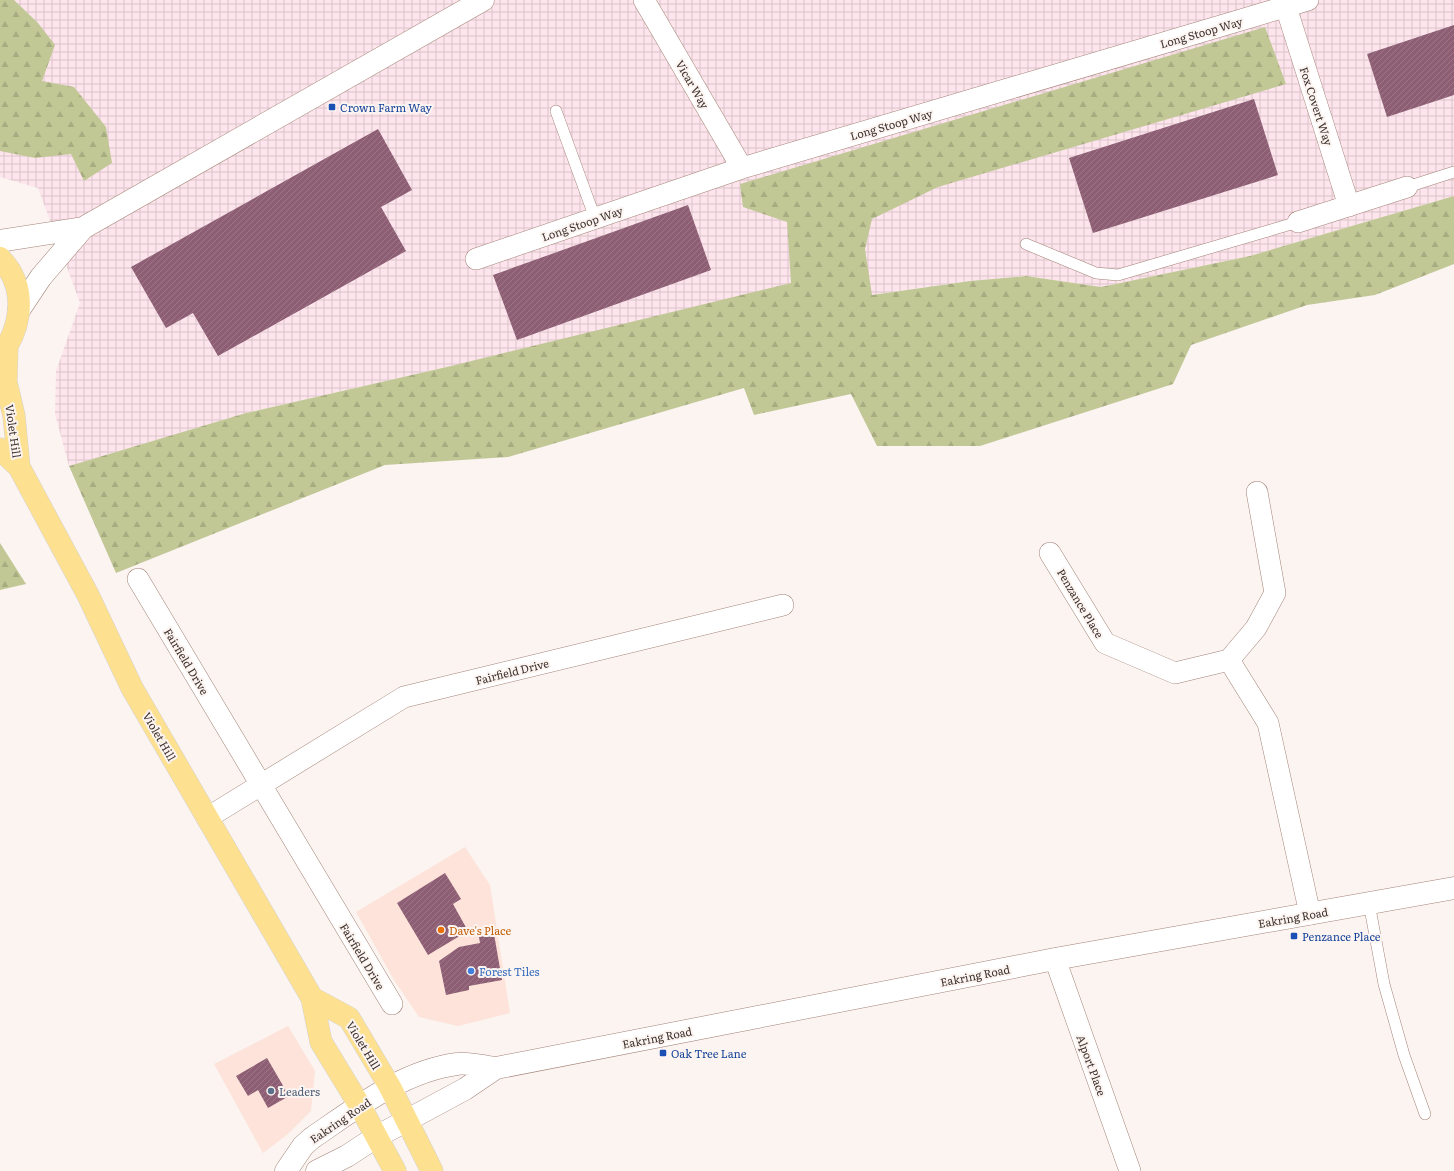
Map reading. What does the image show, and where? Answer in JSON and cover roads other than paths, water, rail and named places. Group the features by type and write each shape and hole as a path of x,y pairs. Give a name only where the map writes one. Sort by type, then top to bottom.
{"main road":[{"path":"0,258 10,271 17,290 19,310 15,329 3,352"},
{"name":"Violet Hill","path":"3,352 6,382 14,416 19,468"},
{"name":"Violet Hill","path":"0,448 19,468 88,595 132,688 312,998 321,1042 360,1106 376,1137"},
{"name":"Violet Hill","path":"312,998 349,1018 390,1087 406,1120"},
{"path":"406,1120 432,1171"},
{"path":"376,1137 394,1171"}],"street":[{"path":"19,310 41,277 83,228 483,0"},
{"name":"Vicar Way","path":"644,0 742,168"},
{"name":"Long Stoop Way","path":"476,259 742,168 1308,0"},
{"name":"Fox Covert Way","path":"1286,7 1349,206"},
{"path":"1298,222 1407,187"},
{"path":"0,241 83,228"},
{"path":"1257,492 1275,593 1256,628 1229,660 1268,723 1310,914"},
{"name":"Penzance Place","path":"1050,553 1105,643 1175,673 1229,660"},
{"name":"Fairfield Drive","path":"138,579 392,1004"},
{"name":"Fairfield Drive","path":"207,818 404,697 783,605"},
{"name":"Eakring Road","path":"286,1171 303,1146 312,1138 390,1087 429,1070 459,1064 496,1068 1055,959 1454,888"},
{"name":"Alport Place","path":"1055,959 1130,1171"},
{"name":"Eakring Road","path":"317,1171 347,1156 406,1120 465,1089 496,1068"}],"lane":[{"path":"556,111 596,218"},
{"path":"1407,187 1454,172"},
{"path":"1026,244 1096,273 1118,275 1298,222"},
{"path":"1369,903 1384,984 1404,1055 1425,1114"}],"place":[{"name":"Crown Farm Way","path":"332,107"},
{"name":"Dave's Place","path":"441,930"},
{"name":"Penzance Place","path":"1294,936"},
{"name":"Forest Tiles","path":"471,971"},
{"name":"Oak Tree Lane","path":"663,1053"},
{"name":"Leaders","path":"271,1091"}]}
